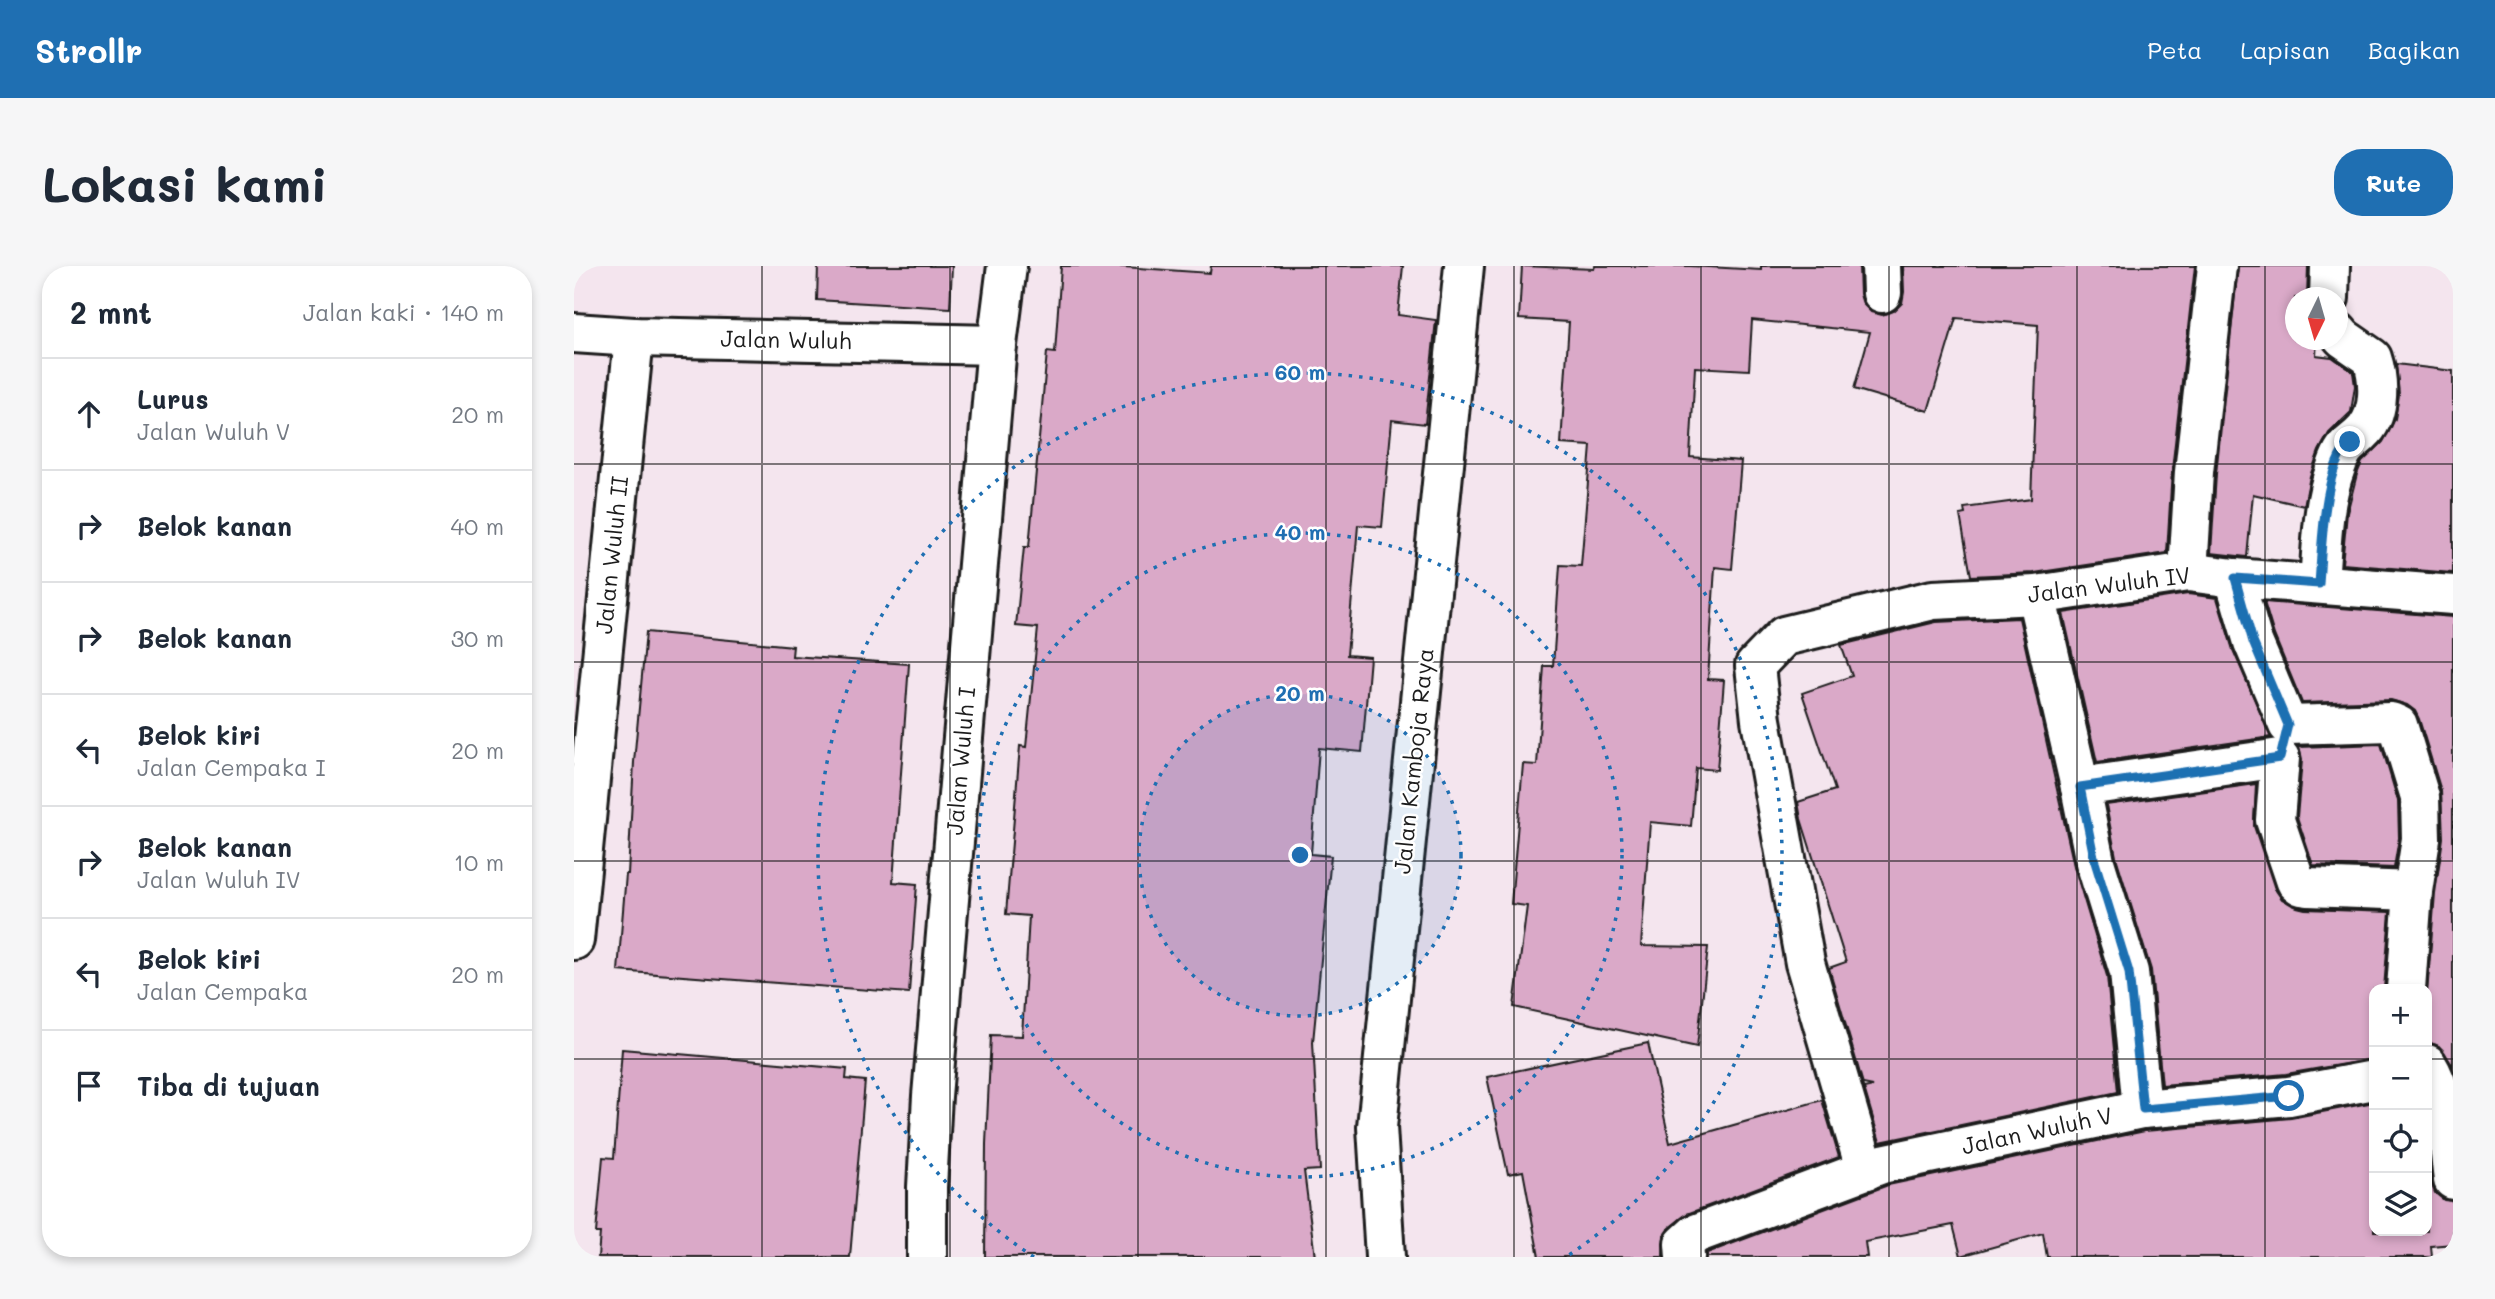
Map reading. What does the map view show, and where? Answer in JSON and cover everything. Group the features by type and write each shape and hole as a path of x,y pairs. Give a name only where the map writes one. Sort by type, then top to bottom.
{"street":[{"name":"Jalan Wuluh I","path":"927,1257 927,1187 932,1096 997,345 1007,266"},
{"name":"Jalan Kamboja Raya","path":"1385,1257 1377,1128 1464,266"},
{"path":"2188,572 2194,472 2217,266"},
{"path":"2329,287 2330,266"},
{"name":"Jalan Wuluh","path":"574,333 634,337 997,345"},
{"name":"Jalan Wuluh II","path":"574,940 634,337"},
{"path":"2319,584 2325,512 2335,468 2343,448 2360,435 2372,419 2378,382 2372,358 2348,341"},
{"name":"Jalan Wuluh IV","path":"1867,1170 1805,963 1761,720 1755,666 1784,636 1933,600 2036,595 2188,572 2453,595"},
{"path":"2235,578 2284,742 2275,820 2296,882 2301,886 2413,891"},
{"path":"2036,595 2095,862 2129,972 2143,1109"},
{"path":"2080,787 2284,742 2391,722 2398,725 2420,797 2421,839 2413,891 2406,984"},
{"path":"2435,1070 2453,1180"},
{"name":"Jalan Wuluh V","path":"1685,1257 1684,1244 1695,1234 1882,1164 2143,1109 2289,1096 2369,1081"}],"building":[{"path":"818,266 952,266 950,308 817,300"},
{"path":"1061,266 1109,266 1210,273 1211,266 1403,266 1398,315 1436,320 1425,424 1392,420 1382,527 1358,525 1347,655 1370,657 1362,752 1319,748 1311,854 1331,856 1313,1042 1320,1170 1304,1171 1315,1257 985,1257 991,1035 1022,1036 1029,916 1006,914 1020,746 1026,747 1038,628 1016,626 1024,547 1029,547 1047,352 1055,353"},
{"path":"1522,266 1594,269 1595,266 1690,266 1761,270 1761,266 1859,266 1863,304 1871,312 1882,315 1894,311 1902,303 1903,266 2195,266 2172,470 2167,553 2034,573 1971,576 1960,515 1965,514 1964,508 2031,499 2038,325 1956,318 1928,411 1854,389 1870,332 1752,320 1749,370 1695,367 1690,457 1741,461 1732,569 1715,567 1708,679 1724,680 1717,770 1696,768 1691,826 1650,822 1641,946 1708,947 1697,1047 1514,1007 1527,906 1511,904 1523,764 1537,765 1544,666 1553,666 1560,565 1581,566 1591,446 1561,444 1569,322 1519,319"},
{"path":"2238,266 2308,266 2307,287 2285,287 2285,350 2316,350 2316,355 2332,357 2353,372 2355,386 2351,412 2329,433 2319,451 2310,476 2304,506 2253,494 2247,557 2211,553 2216,474"},
{"path":"2396,364 2453,371 2453,573 2342,564 2347,513 2357,474 2362,462 2383,442 2395,419 2399,395"},
{"path":"2188,594 2217,598 2233,650 2271,737 2097,762 2063,613"},
{"path":"2264,602 2453,617 2453,1066 2439,1046 2432,1044 2432,984 2428,984 2435,893 2443,838 2441,791 2419,719 2415,711 2407,705 2391,700 2302,703 2274,635"},
{"path":"2019,618 2074,866 2107,976 2118,1092 1880,1142 1864,1088 1873,1086 1863,1084 1829,968 1846,962 1798,802 1835,790 1802,693 1852,676 1841,645 1936,622"},
{"path":"646,632 793,646 792,656 909,664 893,882 917,884 909,993 618,971"},
{"path":"2381,744 2398,801 2399,838 2394,868 2313,865 2297,817 2302,760 2299,747"},
{"path":"2256,784 2254,826 2275,889 2282,899 2305,909 2390,912 2384,984 2369,984 2369,1060 2286,1074 2162,1085 2151,970 2116,857 2106,805"},
{"path":"1648,1043 1670,1143 1822,1100 1839,1157 1687,1214 1664,1235 1663,1257 1539,1257 1523,1171 1508,1174 1487,1077"},
{"path":"622,1049 847,1069 846,1079 865,1081 850,1257 598,1257 600,1233 596,1233 603,1157 614,1158"},
{"path":"2369,1103 2369,1236 2432,1236 2432,1186 2435,1193 2444,1200 2453,1201 2453,1244 2431,1246 2432,1257 2047,1257 2043,1233 1961,1256 1953,1225 1865,1242 1867,1257 1707,1257 1707,1253 1888,1185 2145,1131 2291,1118"}],"route":[{"path":"2289,1096 2143,1109 2129,972 2095,862 2080,787 2280,758 2288,725 2253,642 2235,578 2319,584 2329,491 2343,448 2350,442"}]}
